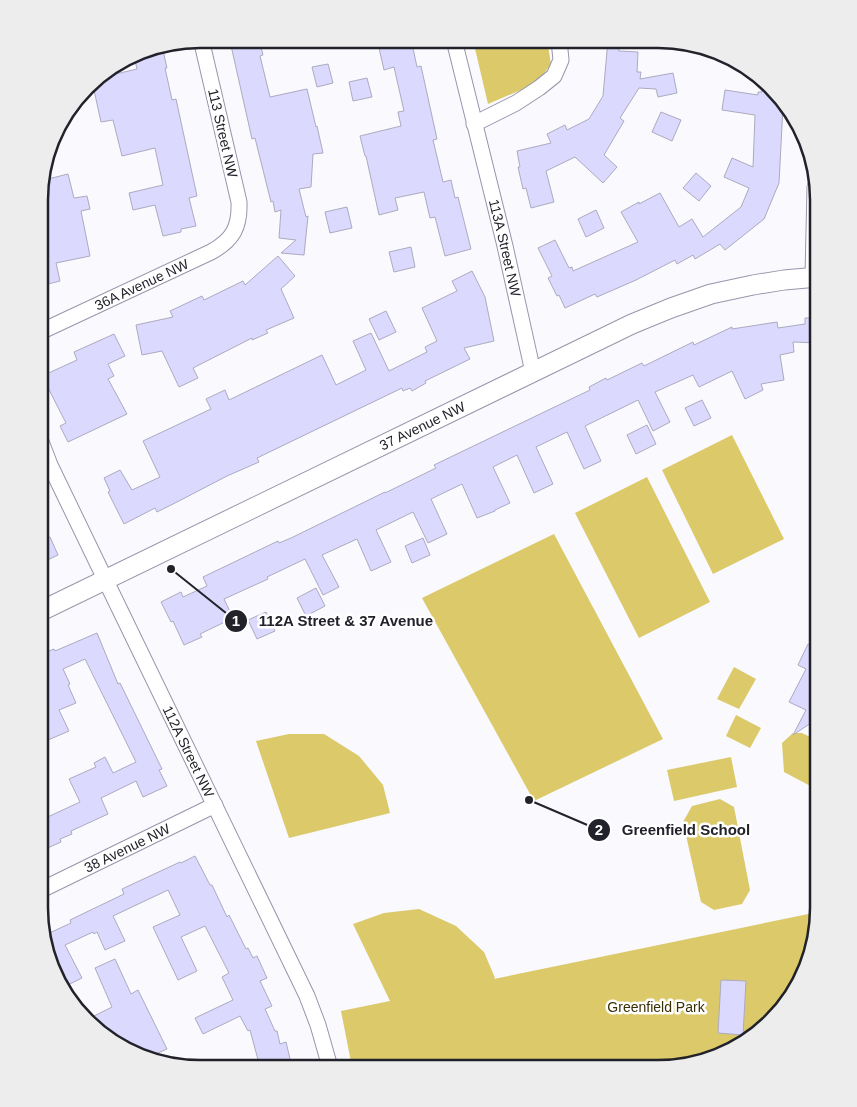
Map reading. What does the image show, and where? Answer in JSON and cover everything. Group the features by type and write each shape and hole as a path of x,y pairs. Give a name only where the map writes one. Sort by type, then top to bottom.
{"street":[{"name":"113 Street NW","path":"203,48 239,202 236,228"},
{"name":"113A Street NW","path":"456,48 533,372"},
{"path":"474,124 516,103 554,76 561,60 560,48"},
{"name":"36A Avenue NW","path":"47,329 211,252 225,242 236,228"},
{"name":"37 Avenue NW","path":"47,608 632,324 711,294 753,285 810,278"},
{"name":"112A Street NW","path":"47,457 307,996 328,1060"},
{"name":"38 Avenue NW","path":"47,887 215,805"}],"green space":[{"path":"475,48 548,48 551,64 537,83 488,104"},
{"path":"732,435 784,539 713,574 662,470"},
{"path":"647,477 710,602 639,638 575,513"},
{"path":"554,534 663,739 534,801 422,598"},
{"path":"734,667 756,679 739,709 717,699"},
{"path":"736,715 761,728 750,748 726,736"},
{"path":"793,733 802,733 809,737 809,785 784,772 782,743"},
{"path":"289,734 324,734 359,756 383,785 390,813 289,838 256,741"},
{"path":"731,757 737,787 674,801 667,770"},
{"path":"720,799 734,807 750,890 742,904 714,910 701,902 683,822 692,806"},
{"name":"Greenfield Park","path":"419,909 456,926 484,952 494,979 809,914 809,917 807,937 794,975 772,1008 742,1034 725,1044 697,1054 657,1060 351,1060 341,1011 390,1001 353,924 384,913"}],"building":[{"path":"232,48 261,48 263,55 260,56 270,97 307,89 323,153 313,154 311,187 299,189 306,217 308,216 304,255 281,253 296,240 279,238 281,210 275,212 255,138 252,139"},
{"path":"379,48 413,48 417,67 421,66 437,139 433,140 443,182 451,180 455,198 458,197 471,249 445,256 435,217 430,218 424,192 395,198 398,210 379,215 360,136 401,126 398,112 404,111 394,67 384,70"},
{"path":"607,48 638,52 637,72 641,72 640,79 673,73 677,93 658,97 656,89 639,88 620,118 624,121 604,155 617,167 603,183 575,157 546,171 554,202 531,208 526,188 523,189 518,167 520,167 517,151 551,143 547,134 565,125 567,130 589,119 603,96"},
{"path":"163,52 172,100 176,99 197,196 189,198 196,226 163,236 155,205 133,210 129,193 163,185 155,148 122,156 113,120 101,122 94,90 113,75 137,69 135,62"},
{"path":"328,64 333,83 317,87 312,67"},
{"path":"367,78 372,97 353,101 349,82"},
{"path":"762,89 783,114 779,183 764,219 725,250 720,244 695,259 693,255 677,264 675,260 636,280 597,297 595,294 565,308 548,278 552,276 538,248 555,240 569,268 572,267 573,271 638,242 621,212 660,193 679,227 692,219 703,237 741,207 749,188 724,177 732,158 753,167 755,115 722,110 725,90 758,95 758,92 762,92"},
{"path":"661,112 681,120 672,141 652,132"},
{"path":"696,173 711,186 699,201 683,188"},
{"path":"68,174 74,198 87,196 90,209 81,211 90,256 56,263 60,281 47,284 47,200 49,179"},
{"path":"347,207 352,228 330,233 325,212"},
{"path":"596,210 604,228 586,237 578,219"},
{"path":"411,247 415,267 394,272 389,252"},
{"path":"278,256 295,276 281,289 294,318 266,330 268,333 252,340 252,338 193,368 198,378 179,387 162,351 142,355 136,325 173,317 170,311 202,296 204,300 243,281 245,285"},
{"path":"472,271 485,297 494,341 464,348 470,359 425,381 426,383 412,391 410,388 403,391 402,388 257,458 259,462 227,476 157,512 155,508 124,524 108,492 110,491 104,478 120,470 132,490 160,477 143,441 211,409 206,399 225,390 229,400 322,355 336,385 366,370 353,341 371,333 389,371 427,352 425,347 437,341 422,308 457,291 452,281"},
{"path":"386,311 396,332 379,340 369,319"},
{"path":"805,318 810,318 810,343 793,342 794,352 780,355 784,380 761,384 763,390 745,399 732,371 699,387 693,375 655,392 670,422 653,431 638,400 585,426 601,461 584,469 567,432 536,447 553,484 534,493 517,455 493,467 510,503 477,518 462,484 431,499 447,534 428,543 413,512 376,530 391,562 371,571 357,539 322,555 339,587 323,595 305,559 267,577 268,579 224,599 233,618 200,634 202,637 184,645 173,621 171,622 161,602 181,592 183,597 207,586 203,577 278,541 279,543 291,538 436,468 434,465 590,390 589,387 606,378 607,380 642,363 644,366 693,342 694,345 732,327 732,329 777,322 778,328 805,324"},
{"path":"114,334 125,356 108,364 114,376 108,379 127,414 68,442 60,426 66,423 47,386 47,374 77,360 74,352"},
{"path":"702,400 711,418 694,426 685,408"},
{"path":"647,425 656,444 636,454 627,435"},
{"path":"50,537 58,555 47,560 47,538"},
{"path":"423,538 430,555 412,563 405,546"},
{"path":"316,588 325,606 306,616 297,598"},
{"path":"266,612 275,631 257,639 248,620"},
{"path":"97,633 118,684 120,683 162,769 159,770 167,786 143,797 136,781 101,798 108,814 71,831 72,834 60,839 61,842 47,848 47,817 80,802 69,779 96,767 94,763 105,757 113,773 136,762 85,659 63,669 76,703 59,710 69,731 48,740 47,652 54,649 55,651"},
{"path":"808,644 809,645 809,724 793,735 806,710 789,702 806,669 798,665"},
{"path":"195,856 246,949 248,948 253,958 257,956 267,978 260,981 272,1006 265,1009 275,1031 277,1031 280,1044 286,1042 290,1060 258,1060 250,1030 248,1031 240,1016 203,1034 195,1018 233,1000 222,977 229,973 205,926 181,937 197,971 178,980 153,927 180,915 168,890 113,916 125,941 105,950 97,932 94,934 93,932 65,945 82,978 69,985 63,975 50,933 71,923 70,920 124,894 122,889"},
{"path":"115,959 131,994 138,990 167,1049 157,1053 132,1044 115,1034 93,1016 112,1007 95,968"},
{"path":"721,980 746,981 743,1033 741,1035 718,1033"}],"place":[{"name":"112A Street & 37 Avenue","path":"171,569"},
{"name":"Greenfield School","path":"529,800"}]}
